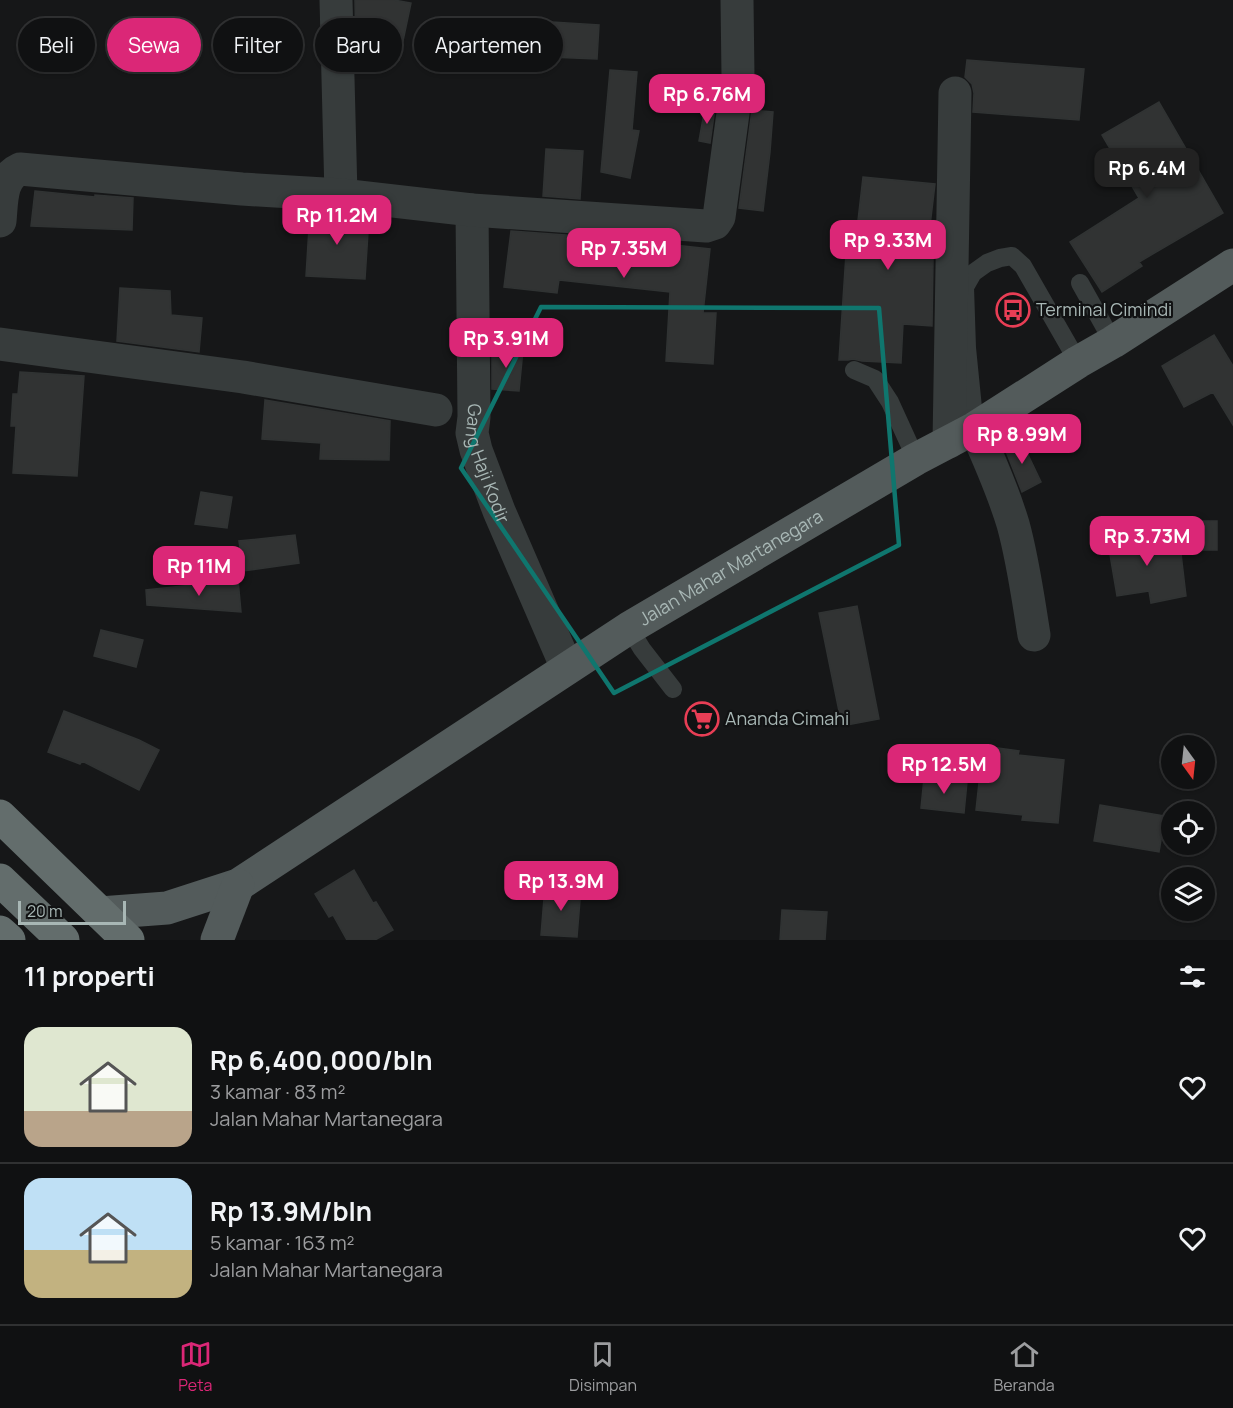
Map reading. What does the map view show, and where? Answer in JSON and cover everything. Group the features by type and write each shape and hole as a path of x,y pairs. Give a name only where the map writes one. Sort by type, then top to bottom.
{"highway":[{"path":"0,816 128,940"},
{"path":"0,880 63,940"},
{"path":"0,932 9,940"}],"main road":[{"name":"Jalan Mahar Martanegara","path":"100,913 167,908 238,885 629,628 916,459 962,435 1233,265"},
{"path":"217,940 238,885"}],"street":[{"path":"336,0 341,195"},
{"path":"0,221 4,186 13,172 20,169 242,189 341,195 472,210 706,226 715,223 719,217 738,76 737,0"},
{"path":"955,93 962,435 995,473 1013,525 1034,635"},
{"name":"Gang Haji Kodir","path":"472,210 474,417 472,434 499,511 567,668"},
{"path":"0,344 243,377 436,410"}],"lane":[{"path":"962,435 967,348 965,286 973,273 987,263 1012,256 1023,266 1078,362"},
{"path":"1080,283 1113,342"},
{"path":"854,370 875,379 890,402 916,459"},
{"path":"629,628 673,689"}],"highlighted area":[{"path":"541,307 879,308 899,545 614,693 461,468"}],"building":[{"path":"355,0 394,0 411,3 402,46 402,18 355,18"},
{"path":"563,23 599,25 597,59 563,58"},
{"path":"967,60 1084,69 1079,120 973,112 972,84 965,77"},
{"path":"610,70 637,72 632,130 639,131 630,178 601,172"},
{"path":"1159,102 1223,213 1139,262 1142,266 1102,292 1070,242 1139,198 1102,135"},
{"path":"705,107 715,108 710,143 699,141"},
{"path":"752,110 773,112 763,211 739,208"},
{"path":"546,149 583,151 580,199 543,196"},
{"path":"863,177 935,184 926,259 933,260 932,326 903,324 901,363 839,360 846,254 854,255"},
{"path":"35,191 133,198 132,230 31,226"},
{"path":"310,212 369,217 365,279 306,276"},
{"path":"511,231 620,239 710,249 703,313 716,313 713,364 666,361 670,292 559,280 557,293 504,287"},
{"path":"120,288 170,291 171,315 202,318 199,352 117,341"},
{"path":"1214,335 1233,366 1233,425 1213,392 1184,407 1162,366"},
{"path":"492,347 523,350 519,391 492,389"},
{"path":"20,372 84,376 77,476 13,473 16,426 11,426 13,394 18,394"},
{"path":"265,400 390,421 389,460 320,459 321,443 262,439"},
{"path":"1020,438 1041,482 1022,492 1004,446"},
{"path":"201,492 232,497 227,528 195,524"},
{"path":"1187,521 1217,521 1217,550 1187,550"},
{"path":"1135,533 1137,542 1179,537 1186,596 1151,603 1149,591 1117,596 1107,537"},
{"path":"295,535 299,563 243,571 239,541"},
{"path":"238,580 241,612 147,605 146,590"},
{"path":"857,606 879,719 842,726 819,613"},
{"path":"101,630 143,640 136,667 94,656"},
{"path":"64,711 159,750 139,790 82,761 80,764 48,752"},
{"path":"983,746 1019,751 1018,755 1064,760 1058,823 1022,820 1023,815 976,810"},
{"path":"924,778 967,782 964,813 921,808"},
{"path":"1100,805 1161,815 1159,852 1094,841"},
{"path":"354,870 373,903 376,902 393,930 375,940 347,940 333,915 329,917 315,894"},
{"path":"545,886 581,888 577,937 541,935"},
{"path":"782,910 827,912 825,940 780,940"}],"place":[{"name":"Terminal Cimindi","path":"1013,310"},
{"name":"Ananda Cimahi","path":"702,719"}]}
